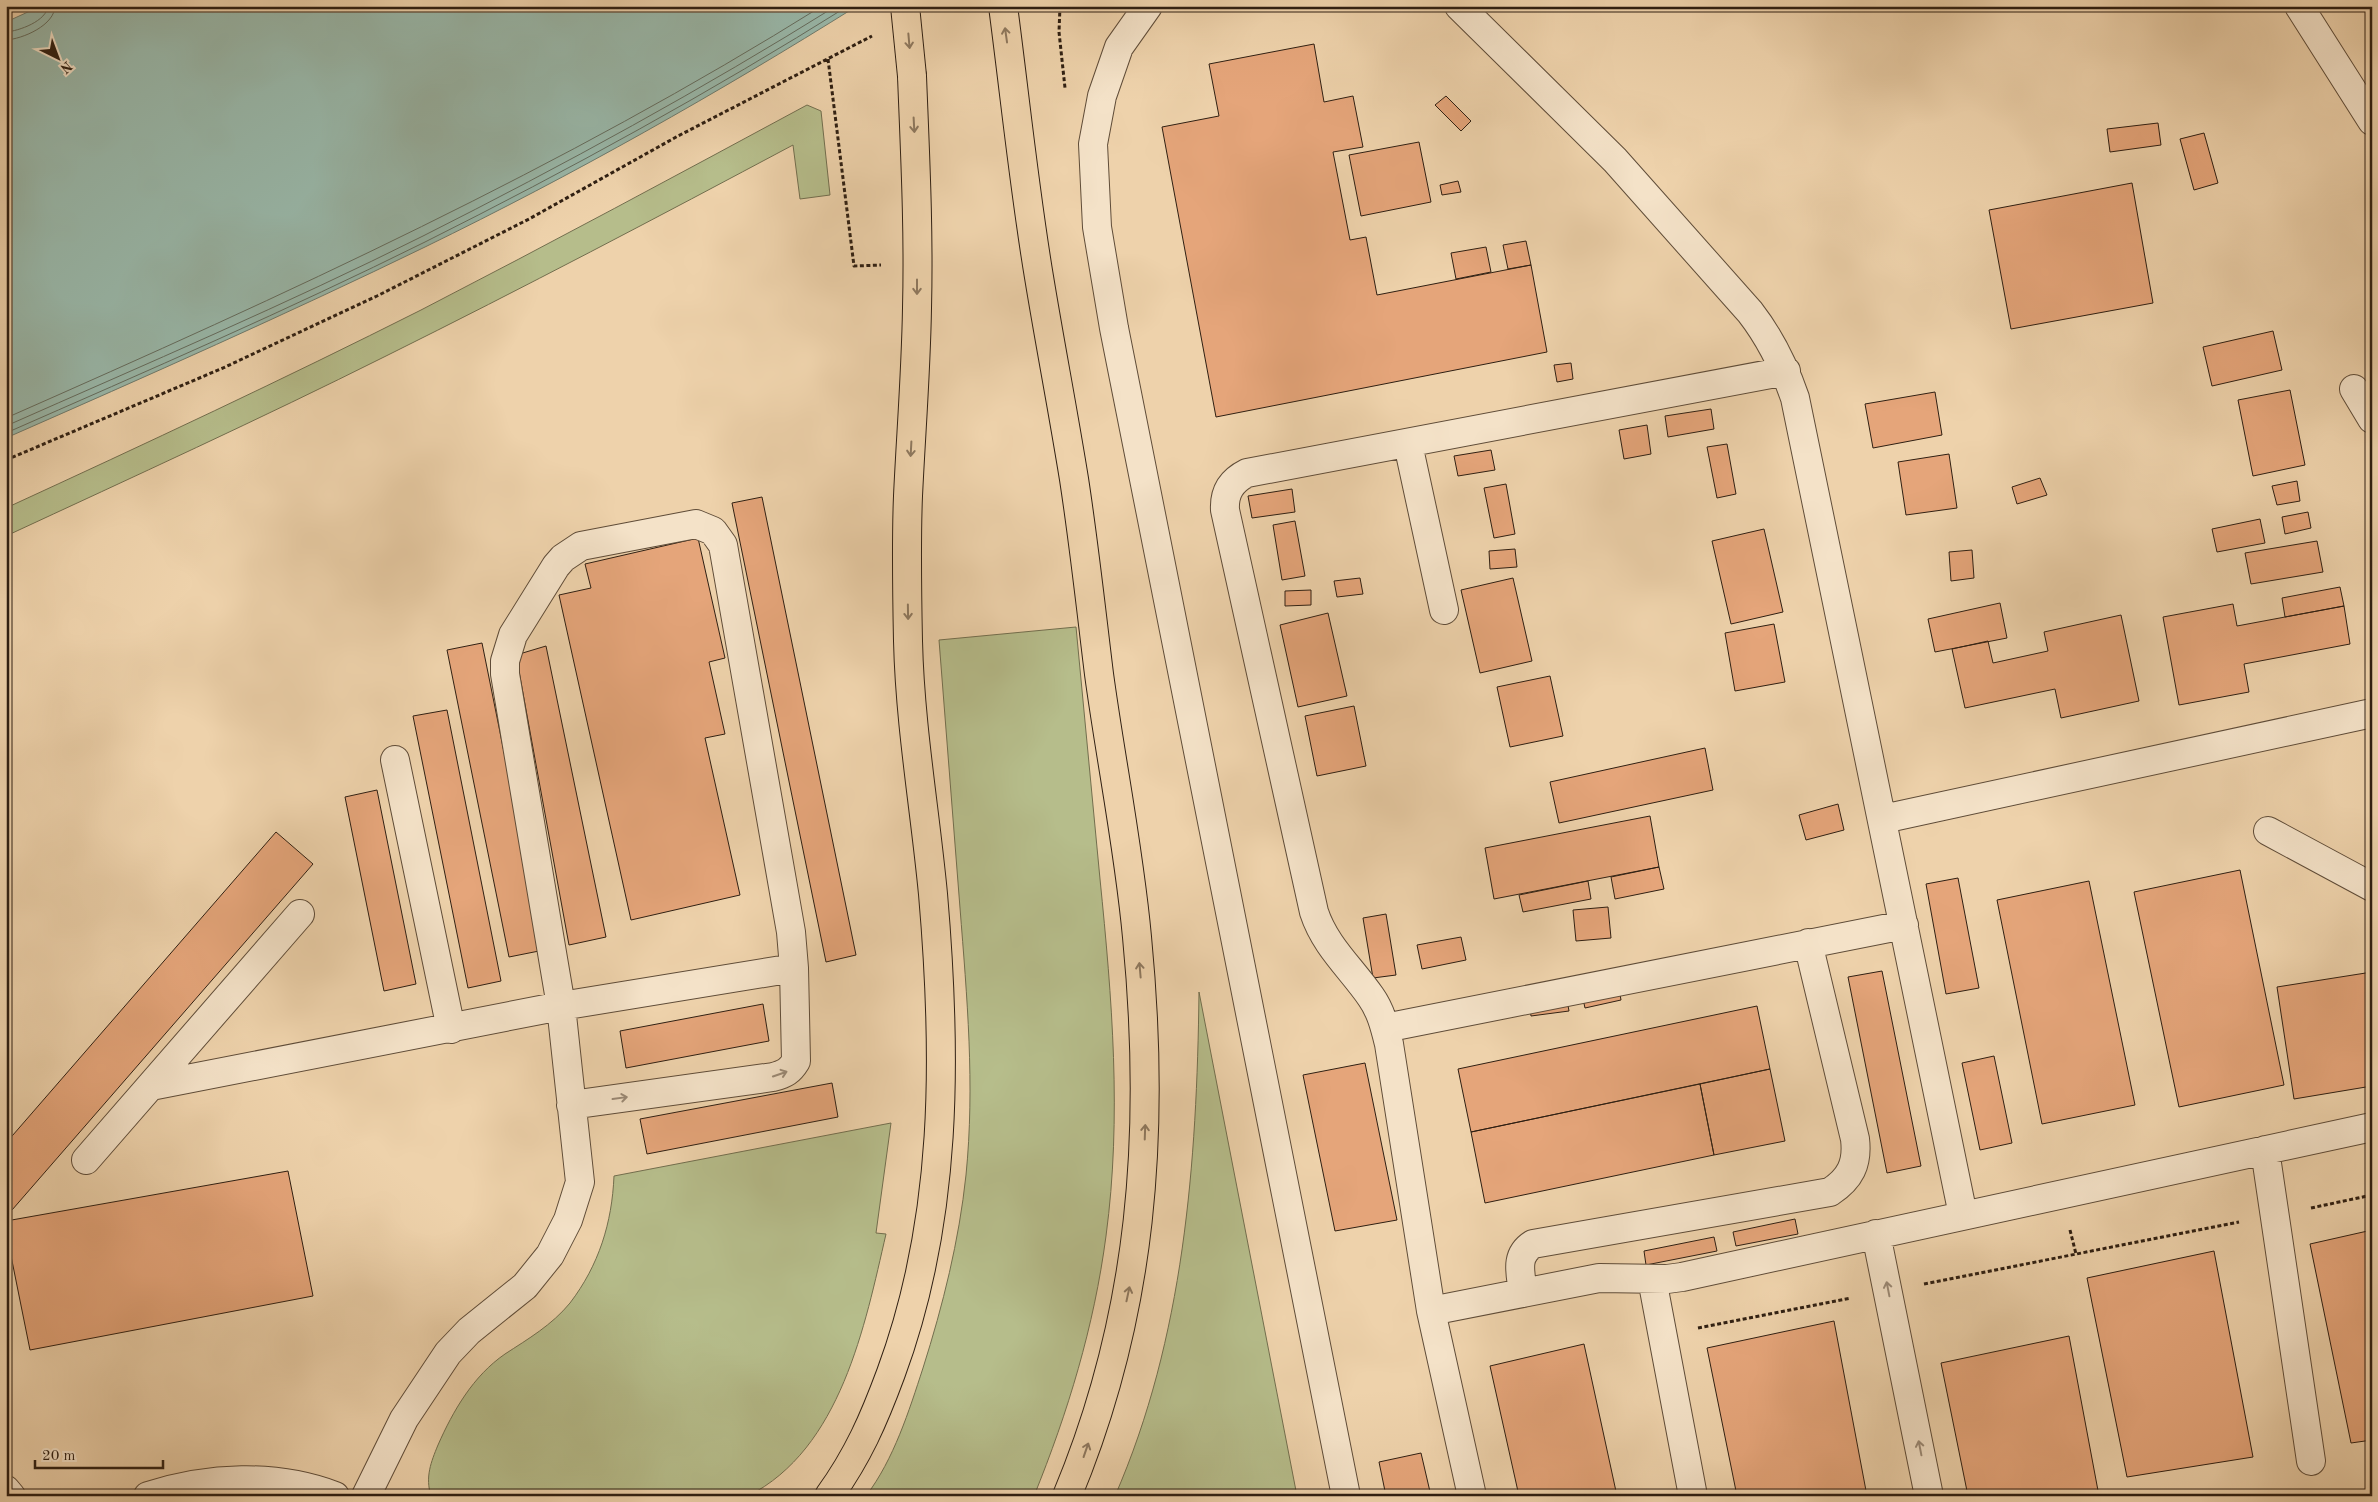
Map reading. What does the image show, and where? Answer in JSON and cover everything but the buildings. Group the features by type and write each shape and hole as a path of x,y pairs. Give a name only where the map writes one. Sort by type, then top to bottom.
{"main road":[{"path":"829,1496 849,1468 867,1435 898,1354 912,1307 924,1260 938,1164 941,1115 938,983 933,898 914,730 908,644 908,499 917,307 917,191 912,76 906,6"},
{"path":"1002,6 1037,267 1074,479 1137,934 1145,1067 1145,1134 1140,1209 1130,1284 1100,1409 1068,1496"}],"lane":[{"path":"1148,6 1119,47 1102,96 1093,144 1097,227 1114,328 1346,1496"},
{"path":"1459,6 1615,160 1754,318 1764,331 1786,371 1795,398 1963,1214"},
{"path":"2299,6 2372,120"},
{"path":"1472,1496 1432,1311 1385,1028 1371,998 1321,932 1314,912 1224,501 1231,484 1238,477 1246,474 1786,371"},
{"path":"2354,389 2372,419"},
{"path":"1408,444 1444,610"},
{"path":"366,1496 404,1419 448,1353 469,1331 525,1286 550,1255 568,1220 580,1182 571,1105 561,1006 506,688 505,661 508,647 513,635 556,566 572,551 591,543 687,525 705,526 719,537 723,545 786,896 794,968 796,1061 791,1070 783,1075 571,1105"},
{"path":"1882,819 2372,713"},
{"path":"395,760 451,1029"},
{"path":"2268,831 2372,888"},
{"path":"86,1160 300,914"},
{"path":"1385,1028 1904,925"},
{"path":"1523,1293 1519,1264 1526,1249 1533,1244 1824,1193 1840,1185 1849,1175 1855,1164 1855,1140 1808,943"},
{"path":"151,1086 451,1029 561,1006 794,968"},
{"path":"1432,1311 1599,1278 1652,1279 1682,1277 1963,1214 2372,1127"},
{"path":"2265,1150 2311,1461"},
{"path":"1876,1234 1930,1496"},
{"path":"1652,1279 1693,1496"},
{"path":"148,1496 192,1484 236,1480 279,1482 321,1490 335,1496"},
{"path":"6,1490 11,1496"}],"path":[{"path":"1060,6 1059,32 1065,89"},
{"path":"6,460 222,368 377,296 529,219 678,136 881,32"},
{"path":"828,59 854,266 869,266"},
{"path":"1663,1335 2274,1216 2372,1195"}],"green space":[{"path":"807,105 821,111 830,195 800,199 793,145 590,252 386,356 244,425 6,536 6,508 214,411 421,310"},
{"path":"1076,627 1108,968 1114,1058 1114,1147 1111,1191 1101,1270 1087,1336 1069,1401 1034,1496 866,1496 893,1451 923,1368 937,1321 959,1224 969,1141 969,1041 939,640"},
{"path":"1199,992 1297,1496 1115,1496 1138,1436 1157,1375 1182,1249 1195,1121"},
{"path":"891,1123 876,1233 886,1234 869,1307 858,1344 844,1382 827,1416 806,1448 780,1475 748,1496 431,1496 429,1476 433,1457 450,1420 465,1395 494,1363 539,1331 563,1311 589,1274 607,1227 614,1176"}],"water":[{"path":"41,6 857,6 698,102 480,220 269,321 6,438 6,22"}]}
